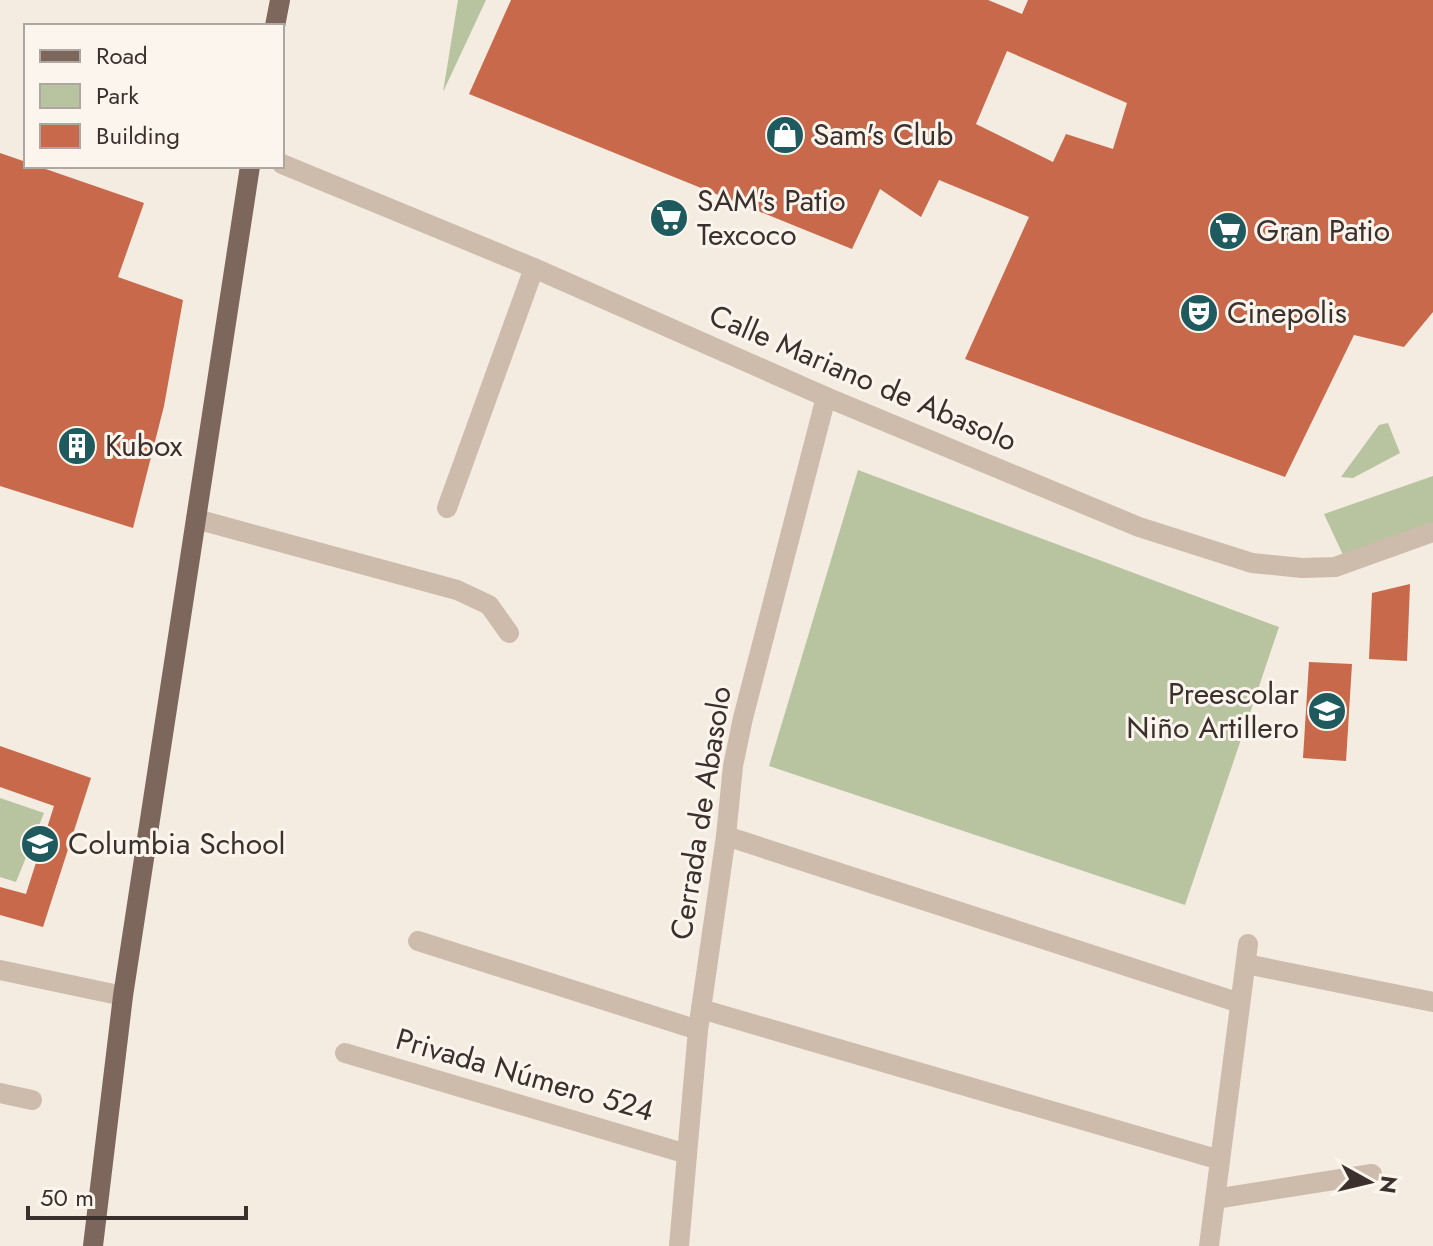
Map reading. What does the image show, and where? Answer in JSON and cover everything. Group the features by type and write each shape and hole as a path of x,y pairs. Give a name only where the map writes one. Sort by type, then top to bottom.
{"main road":[{"path":"275,24 280,0"},
{"path":"93,1246 123,996 250,168"}],"street":[{"name":"Calle Mariano de Abasolo","path":"284,165 534,268 826,397 1139,527 1252,563 1302,568 1335,567 1433,532"},
{"path":"447,508 534,268"},
{"name":"Cerrada de Abasolo","path":"679,1246 698,1030 733,766 826,397"},
{"path":"196,519 457,590 489,605 509,633"},
{"path":"726,836 1240,1003"},
{"path":"418,941 698,1030"},
{"path":"1209,1246 1247,954 1433,1002"},
{"path":"0,970 123,996"},
{"path":"701,1009 1220,1160"},
{"name":"Privada Número 524","path":"345,1053 687,1154"},
{"path":"0,1093 32,1100"},
{"path":"1215,1199 1372,1174"}],"green space":[{"path":"458,0 486,0 443,92"},
{"path":"1388,423 1400,453 1353,478 1341,477 1379,425"},
{"path":"858,470 1279,627 1185,905 769,766"},
{"path":"1433,476 1433,526 1344,557 1324,514"},
{"path":"0,798 44,813 16,882 0,877"}],"building":[{"name":"Gran Patio","path":"511,0 988,0 1022,14 1028,0 1433,0 1433,312 1404,347 1354,335 1285,477 965,359 1029,217 939,180 921,217 880,189 852,249 469,94","holes":["1007,51 1127,103 1113,149 1066,134 1053,162 976,124"]},
{"path":"0,153 24,161 24,168 43,168 144,203 118,277 183,300 164,406 133,528 0,486"},
{"name":"Preescolar Niño Artillero","path":"1410,584 1407,661 1369,659 1372,593"},
{"name":"Preescolar Niño Artillero","path":"1309,662 1352,664 1346,761 1303,758"},
{"path":"0,746 91,778 43,927 0,915 0,887 26,894 54,806 0,787"}],"place":[{"name":"Sam's Club","path":"785,135"},
{"name":"SAM's Patio Texcoco","path":"669,218"},
{"name":"Gran Patio","path":"1228,231"},
{"name":"Cinepolis","path":"1199,313"},
{"name":"Kubox","path":"77,446"},
{"name":"Preescolar Niño Artillero","path":"1327,711"},
{"name":"Columbia School","path":"40,844"}]}
